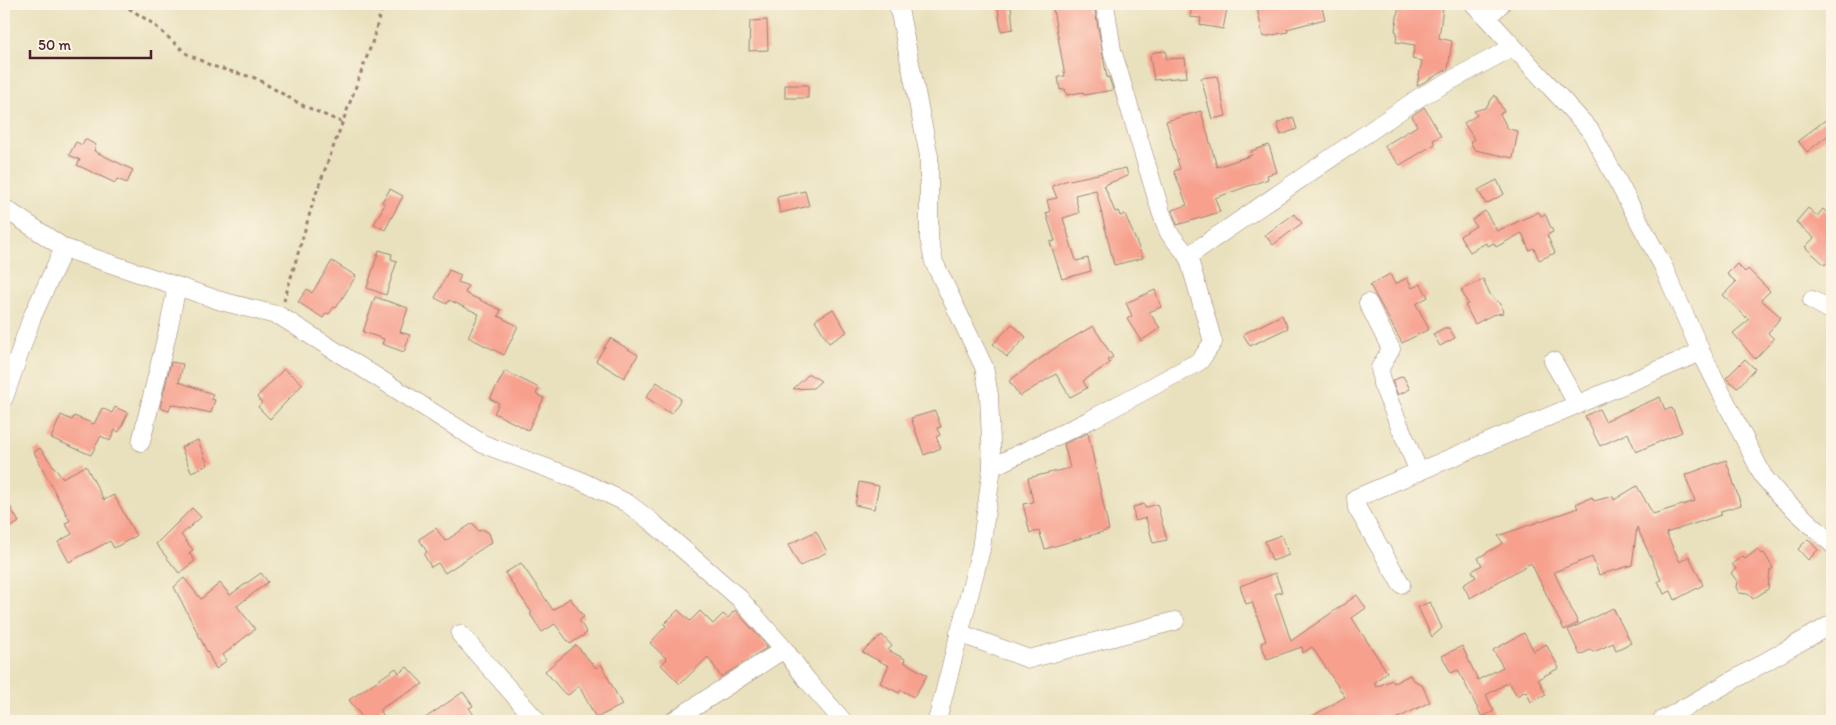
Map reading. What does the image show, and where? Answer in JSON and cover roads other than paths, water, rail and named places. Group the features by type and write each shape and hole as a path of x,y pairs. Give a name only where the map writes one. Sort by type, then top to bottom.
{"street":[{"path":"898,4 929,156 929,239 934,262 984,368 988,395 992,467 981,549 937,721"},
{"path":"992,467 1092,419 1200,361 1213,342 1188,256 1169,233 1161,212 1112,50 1106,4"},
{"path":"1474,4 1590,130 1663,266 1701,352 1763,476 1780,496 1832,544"},
{"path":"1488,18 1501,4"},
{"path":"1188,256 1420,97 1513,47"},
{"path":"4,208 64,248 221,301 280,316 483,444 586,483 627,503 652,522 739,598 843,721"},
{"path":"4,398 32,317 64,248"},
{"path":"140,442 177,286"},
{"path":"1812,300 1832,311"},
{"path":"1368,303 1391,349 1380,368 1382,384 1419,472"},
{"path":"1401,584 1355,502 1356,498 1701,352"},
{"path":"1553,361 1578,405"},
{"path":"959,633 1029,660 1175,622"},
{"path":"1661,721 1832,624"},
{"path":"460,634 537,721"},
{"path":"673,721 784,649"}]}
